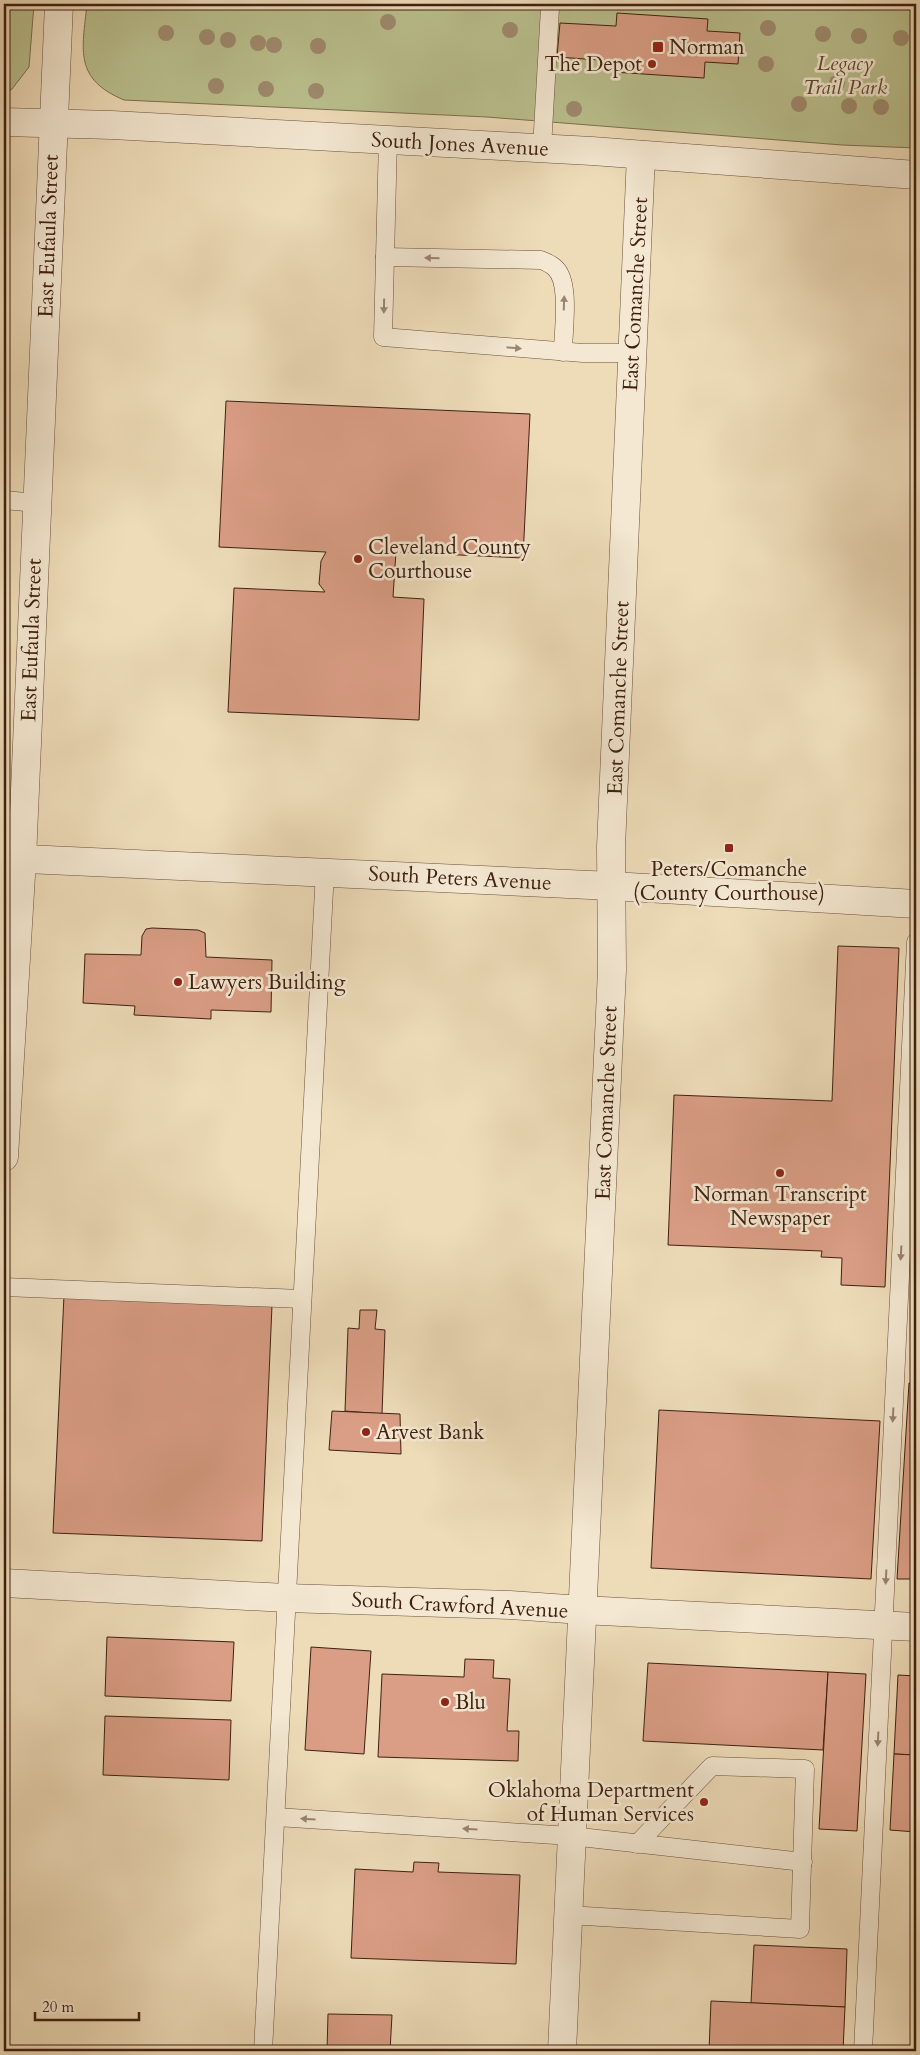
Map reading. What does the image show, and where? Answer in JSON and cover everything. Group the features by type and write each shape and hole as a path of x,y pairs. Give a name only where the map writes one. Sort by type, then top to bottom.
{"street":[{"name":"East Eufaula Street","path":"4,1157 13,858 36,503 59,4"},
{"name":"South Jones Avenue","path":"4,122 388,139 916,175"},
{"name":"East Comanche Street","path":"562,2051 612,980 611,847 641,155"},
{"name":"South Peters Avenue","path":"13,858 325,871 916,904"},
{"name":"South Crawford Avenue","path":"4,1583 286,1598 510,1605 916,1627"}],"lane":[{"path":"542,148 550,8"},
{"path":"388,139 383,337 562,352 632,353"},
{"path":"385,257 541,260 548,263 555,267 565,286 562,352"},
{"path":"4,500 36,503"},
{"path":"263,2051 325,871"},
{"path":"863,2051 916,942"},
{"path":"4,1287 302,1299"},
{"path":"568,1915 800,1930 805,1769 712,1766 638,1844"},
{"path":"276,1817 571,1836 803,1862"}],"green space":[{"path":"4,4 34,4 29,67 12,89 4,94"},
{"name":"Legacy Trail Park","path":"87,4 775,4 916,7 916,148 842,145 487,117 124,100 96,83 89,73 83,49"}],"building":[{"path":"617,13 708,19 707,31 740,33 738,64 705,62 704,78 613,72 614,61 557,57 560,23 616,26"},
{"name":"Cleveland County Courthouse","path":"226,401 530,414 523,558 396,552 393,597 424,599 419,720 228,712 234,588 325,592 319,584 321,561 326,552 219,547"},
{"name":"Lawyers Building","path":"146,929 198,930 205,933 206,957 272,960 271,1012 211,1010 211,1019 134,1015 135,1006 83,1003 85,954 141,955 142,936"},
{"name":"Norman Transcript Newspaper","path":"838,946 899,948 885,1287 841,1285 842,1258 821,1257 822,1251 668,1245 674,1095 832,1101"},
{"path":"64,1295 272,1305 262,1541 53,1533"},
{"path":"360,1310 377,1310 375,1329 385,1330 382,1414 345,1411 348,1328 359,1329"},
{"path":"909,1383 916,1383 916,1579 897,1579"},
{"path":"659,1410 880,1421 871,1579 651,1568"},
{"name":"Arvest Bank","path":"332,1411 400,1414 401,1454 329,1450"},
{"path":"107,1637 234,1642 231,1701 105,1696"},
{"path":"311,1647 371,1651 364,1754 305,1750"},
{"name":"Blu","path":"465,1659 494,1660 493,1678 510,1679 507,1731 519,1731 518,1761 378,1757 382,1674 464,1677"},
{"path":"648,1663 828,1672 823,1750 643,1741"},
{"path":"828,1672 866,1674 857,1831 819,1829"},
{"path":"898,1675 916,1676 916,1755 894,1754"},
{"path":"105,1716 231,1720 229,1780 103,1775"},
{"path":"894,1754 916,1755 916,1832 890,1830"},
{"path":"414,1862 439,1863 438,1872 520,1875 516,1964 351,1958 355,1869 413,1872"},
{"path":"754,1945 847,1949 845,2007 751,2003"},
{"path":"711,2001 845,2007 843,2051 709,2051"},
{"path":"328,2014 392,2015 390,2051 327,2051"}],"place":[{"name":"Norman","path":"658,47"},
{"name":"The Depot","path":"652,64"},
{"name":"Cleveland County Courthouse","path":"358,559"},
{"name":"Peters/Comanche (County Courthouse)","path":"729,848"},
{"name":"Lawyers Building","path":"178,982"},
{"name":"Norman Transcript Newspaper","path":"780,1173"},
{"name":"Arvest Bank","path":"366,1432"},
{"name":"Blu","path":"445,1702"},
{"name":"Oklahoma Department of Human Services","path":"704,1802"}]}
